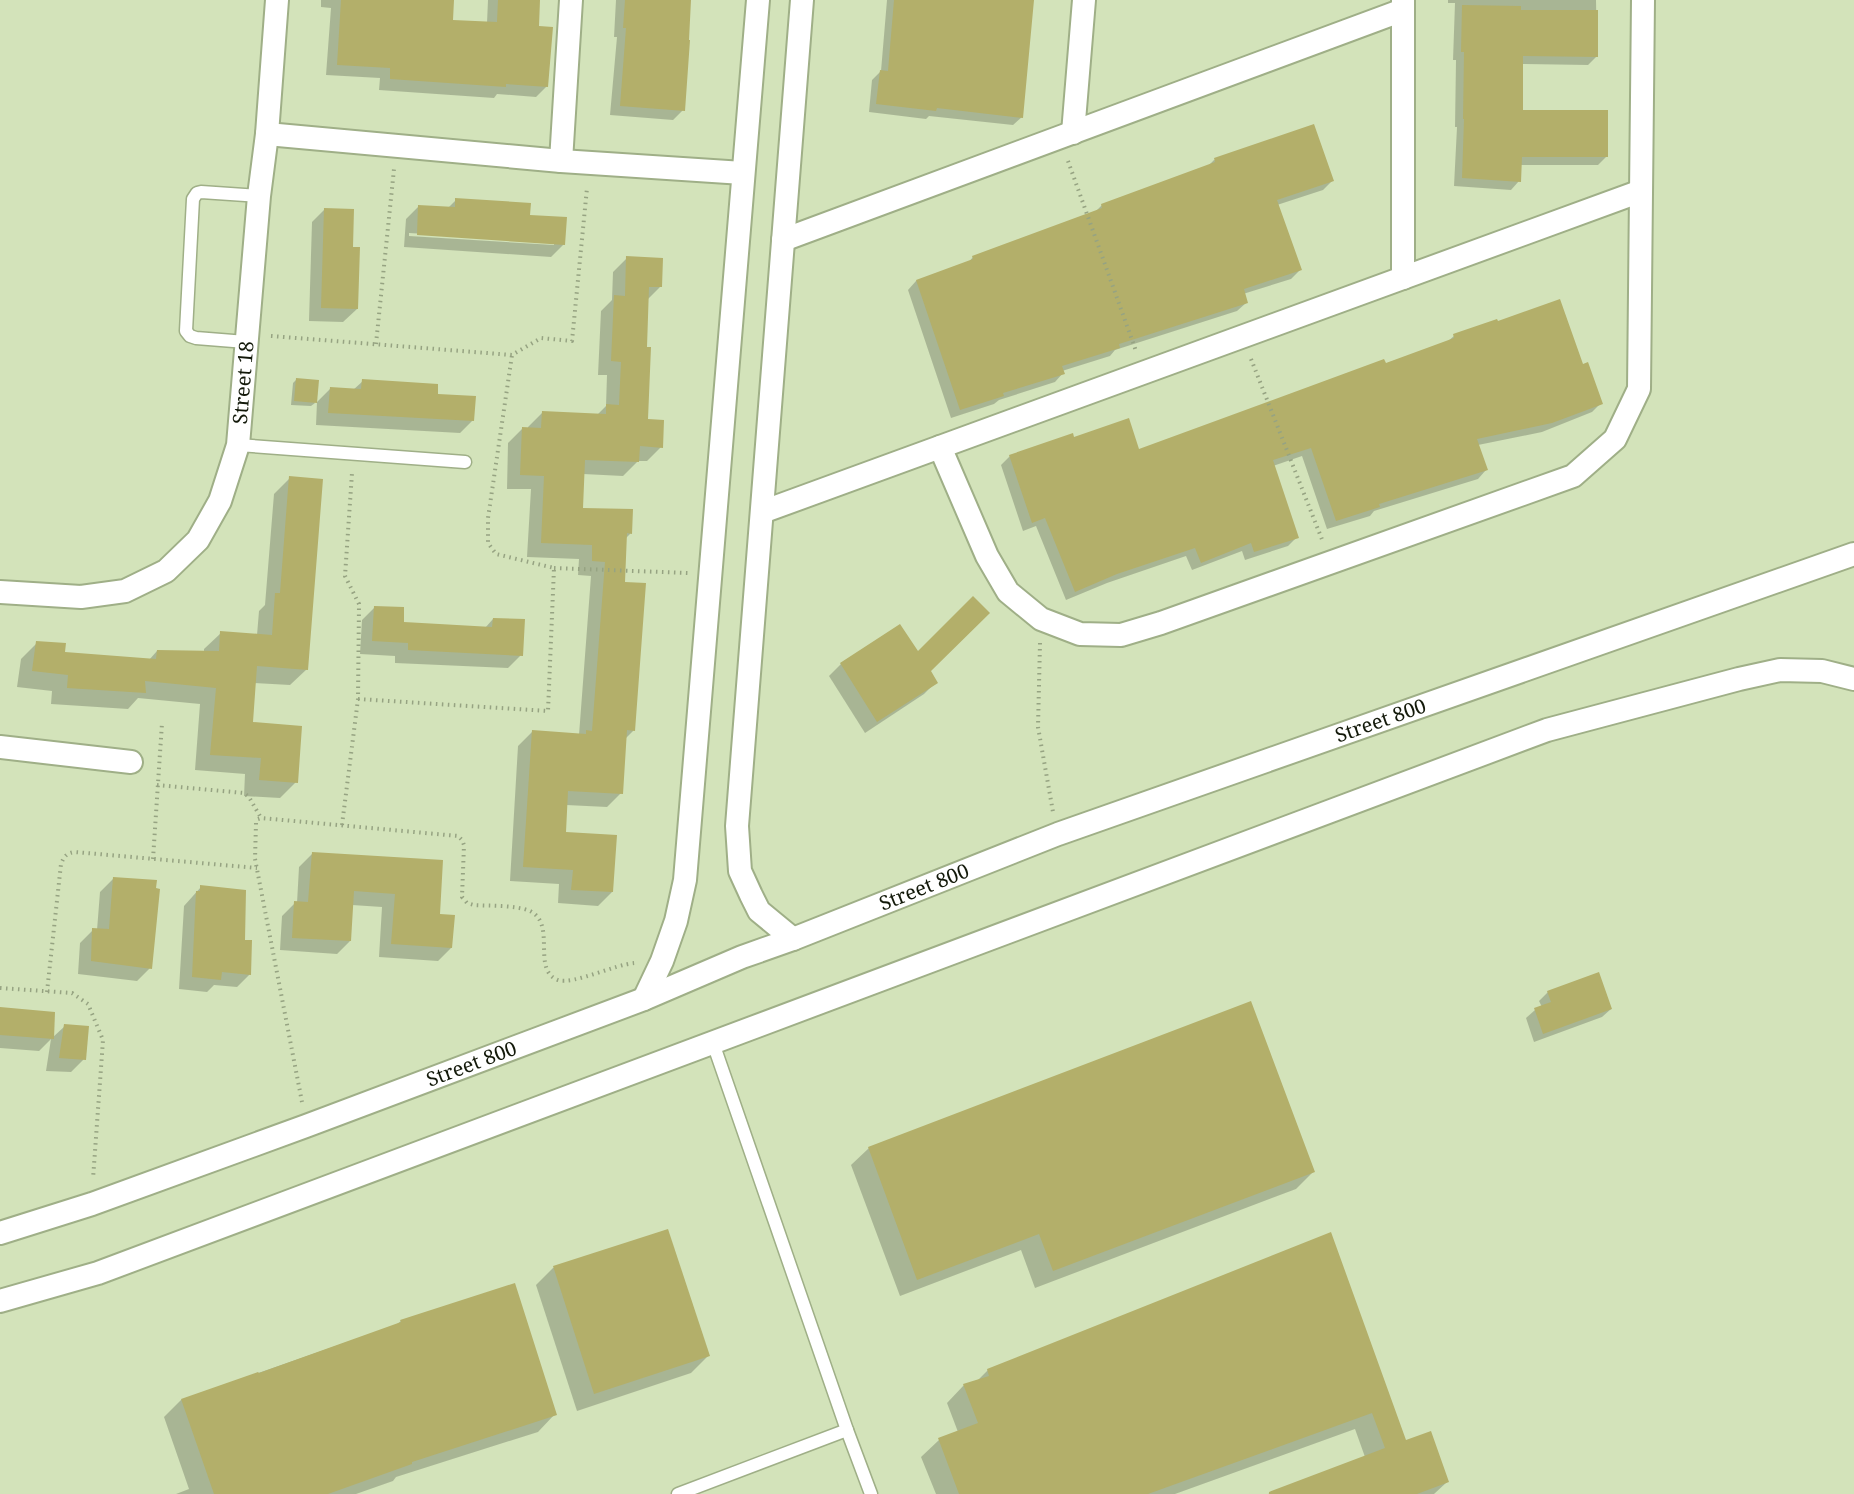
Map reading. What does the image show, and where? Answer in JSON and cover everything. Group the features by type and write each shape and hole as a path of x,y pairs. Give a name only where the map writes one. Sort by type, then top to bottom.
{"street":[{"name":"Street 18","path":"0,592 81,597 126,591 166,571 198,540 220,501 238,445 277,0"},
{"path":"561,161 571,0"},
{"path":"644,999 662,961 676,921 685,880 758,0"},
{"path":"793,939 759,911 751,895 740,871 737,826 802,0"},
{"path":"1066,135 1084,0"},
{"path":"940,447 987,556 1008,592 1041,619 1080,634 1121,635 1161,623 1573,476 1615,439 1639,389 1643,0"},
{"path":"783,240 1066,135 1403,5 1403,278"},
{"path":"267,134 561,161 743,173"},
{"path":"762,512 1641,191"},
{"name":"Street 800","path":"0,1233 92,1204 644,999 742,957 1058,834 1854,555"},
{"path":"0,1301 98,1273 1547,730 1780,670 1822,671 1854,679"},
{"path":"0,747 131,762"}],"lane":[{"path":"246,338 196,338 190,336 186,331 193,199 197,193 201,192 259,196"},
{"path":"238,445 465,462"},
{"path":"713,1043 871,1494"},
{"path":"678,1494 847,1430"}],"path":[{"path":"1066,135 1144,373"},
{"path":"376,344 397,145"},
{"path":"246,338 376,344 512,355 541,338 572,341 590,163"},
{"path":"1243,337 1331,562"},
{"path":"512,355 488,518 488,543 496,554 554,568 711,574"},
{"path":"342,825 358,699 359,604 345,576 353,455"},
{"path":"358,699 548,711 554,568"},
{"path":"1041,619 1038,727 1058,834"},
{"path":"153,859 162,723"},
{"path":"157,785 244,793 249,797 261,818"},
{"path":"306,1126 257,868 255,851 258,819 458,836 464,845 462,897 467,903 474,905 528,910 534,914 543,927 545,962 549,973 558,980 570,980 630,963 662,961"},
{"path":"47,992 61,864 63,857 68,853 257,868"},
{"path":"0,988 72,993 88,1004 103,1040 92,1204"}],"building":[{"path":"341,0 454,0 453,20 497,22 498,0 540,0 539,26 553,27 548,87 506,84 506,87 390,79 390,68 337,65"},
{"path":"625,0 691,0 685,111 620,106 626,28 623,28"},
{"path":"894,0 1034,0 1023,118 937,108 936,111 876,104 880,70 888,71"},
{"path":"1462,5 1521,6 1521,10 1598,10 1598,57 1523,56 1523,110 1608,110 1608,157 1522,157 1521,182 1462,178 1464,52 1461,52"},
{"path":"1314,124 1334,181 1277,200 1302,270 1244,289 1248,303 1119,344 1120,348 1062,366 1065,374 1003,393 1004,396 960,410 916,280 973,259 972,256 1102,208 1101,204 1215,162 1214,158"},
{"path":"455,198 531,203 530,215 567,217 565,245 417,235 418,205 455,207"},
{"path":"324,208 354,209 353,247 360,247 358,309 321,308"},
{"path":"626,256 663,258 662,287 649,287 647,347 651,347 648,419 664,420 663,448 640,446 639,462 585,460 583,508 633,509 632,534 627,533 625,582 646,583 635,731 627,730 623,794 568,791 566,832 617,835 613,892 571,890 573,870 523,867 532,730 586,734 586,730 592,731 605,562 592,561 592,545 541,543 544,476 520,475 522,427 541,428 542,411 606,414 606,404 619,405 621,362 611,361 614,295 625,296"},
{"path":"1560,299 1583,364 1588,362 1603,404 1552,423 1477,439 1488,470 1379,504 1380,507 1336,521 1311,448 1273,460 1299,538 1254,552 1251,543 1201,563 1195,548 1117,574 1075,592 1045,518 1032,523 1009,455 1073,433 1074,437 1129,418 1139,449 1384,359 1386,363 1454,338 1453,334"},
{"path":"296,378 319,380 317,403 294,401"},
{"path":"362,379 438,384 438,394 476,396 474,421 328,413 330,387 361,389"},
{"path":"289,476 323,479 308,670 257,666 253,722 302,726 298,783 259,780 261,758 210,755 216,688 145,681 146,693 67,688 68,675 32,671 36,641 66,643 65,652 156,659 157,650 219,651 220,631 272,635 275,593 280,593"},
{"path":"973,596 990,613 931,671 938,683 877,722 840,663 900,624 918,651"},
{"path":"374,606 404,607 404,622 492,627 493,618 525,619 523,656 408,650 408,643 372,641"},
{"path":"312,852 443,860 440,914 455,915 452,948 391,944 395,894 354,891 351,941 292,938 294,901 308,902"},
{"path":"113,877 157,880 156,888 160,889 152,969 91,961 92,928 109,929"},
{"path":"200,885 246,890 245,940 252,940 251,975 222,972 221,980 192,977 196,891 200,891"},
{"path":"1599,972 1612,1009 1543,1034 1534,1008 1551,1002 1547,991"},
{"path":"1251,1001 1315,1172 1053,1271 1039,1234 917,1280 868,1147"},
{"path":"0,1007 55,1012 54,1039 0,1035"},
{"path":"64,1024 89,1026 86,1060 59,1058"},
{"path":"668,1229 710,1356 594,1394 553,1266"},
{"path":"1331,1232 1406,1440 1431,1431 1449,1482 1417,1494 1269,1494 1269,1492 1385,1448 1372,1413 1148,1494 959,1494 938,1438 978,1423 963,1384 989,1376 987,1369"},
{"path":"515,1283 557,1415 412,1462 412,1464 328,1494 214,1494 181,1399 401,1322 400,1320"}]}
